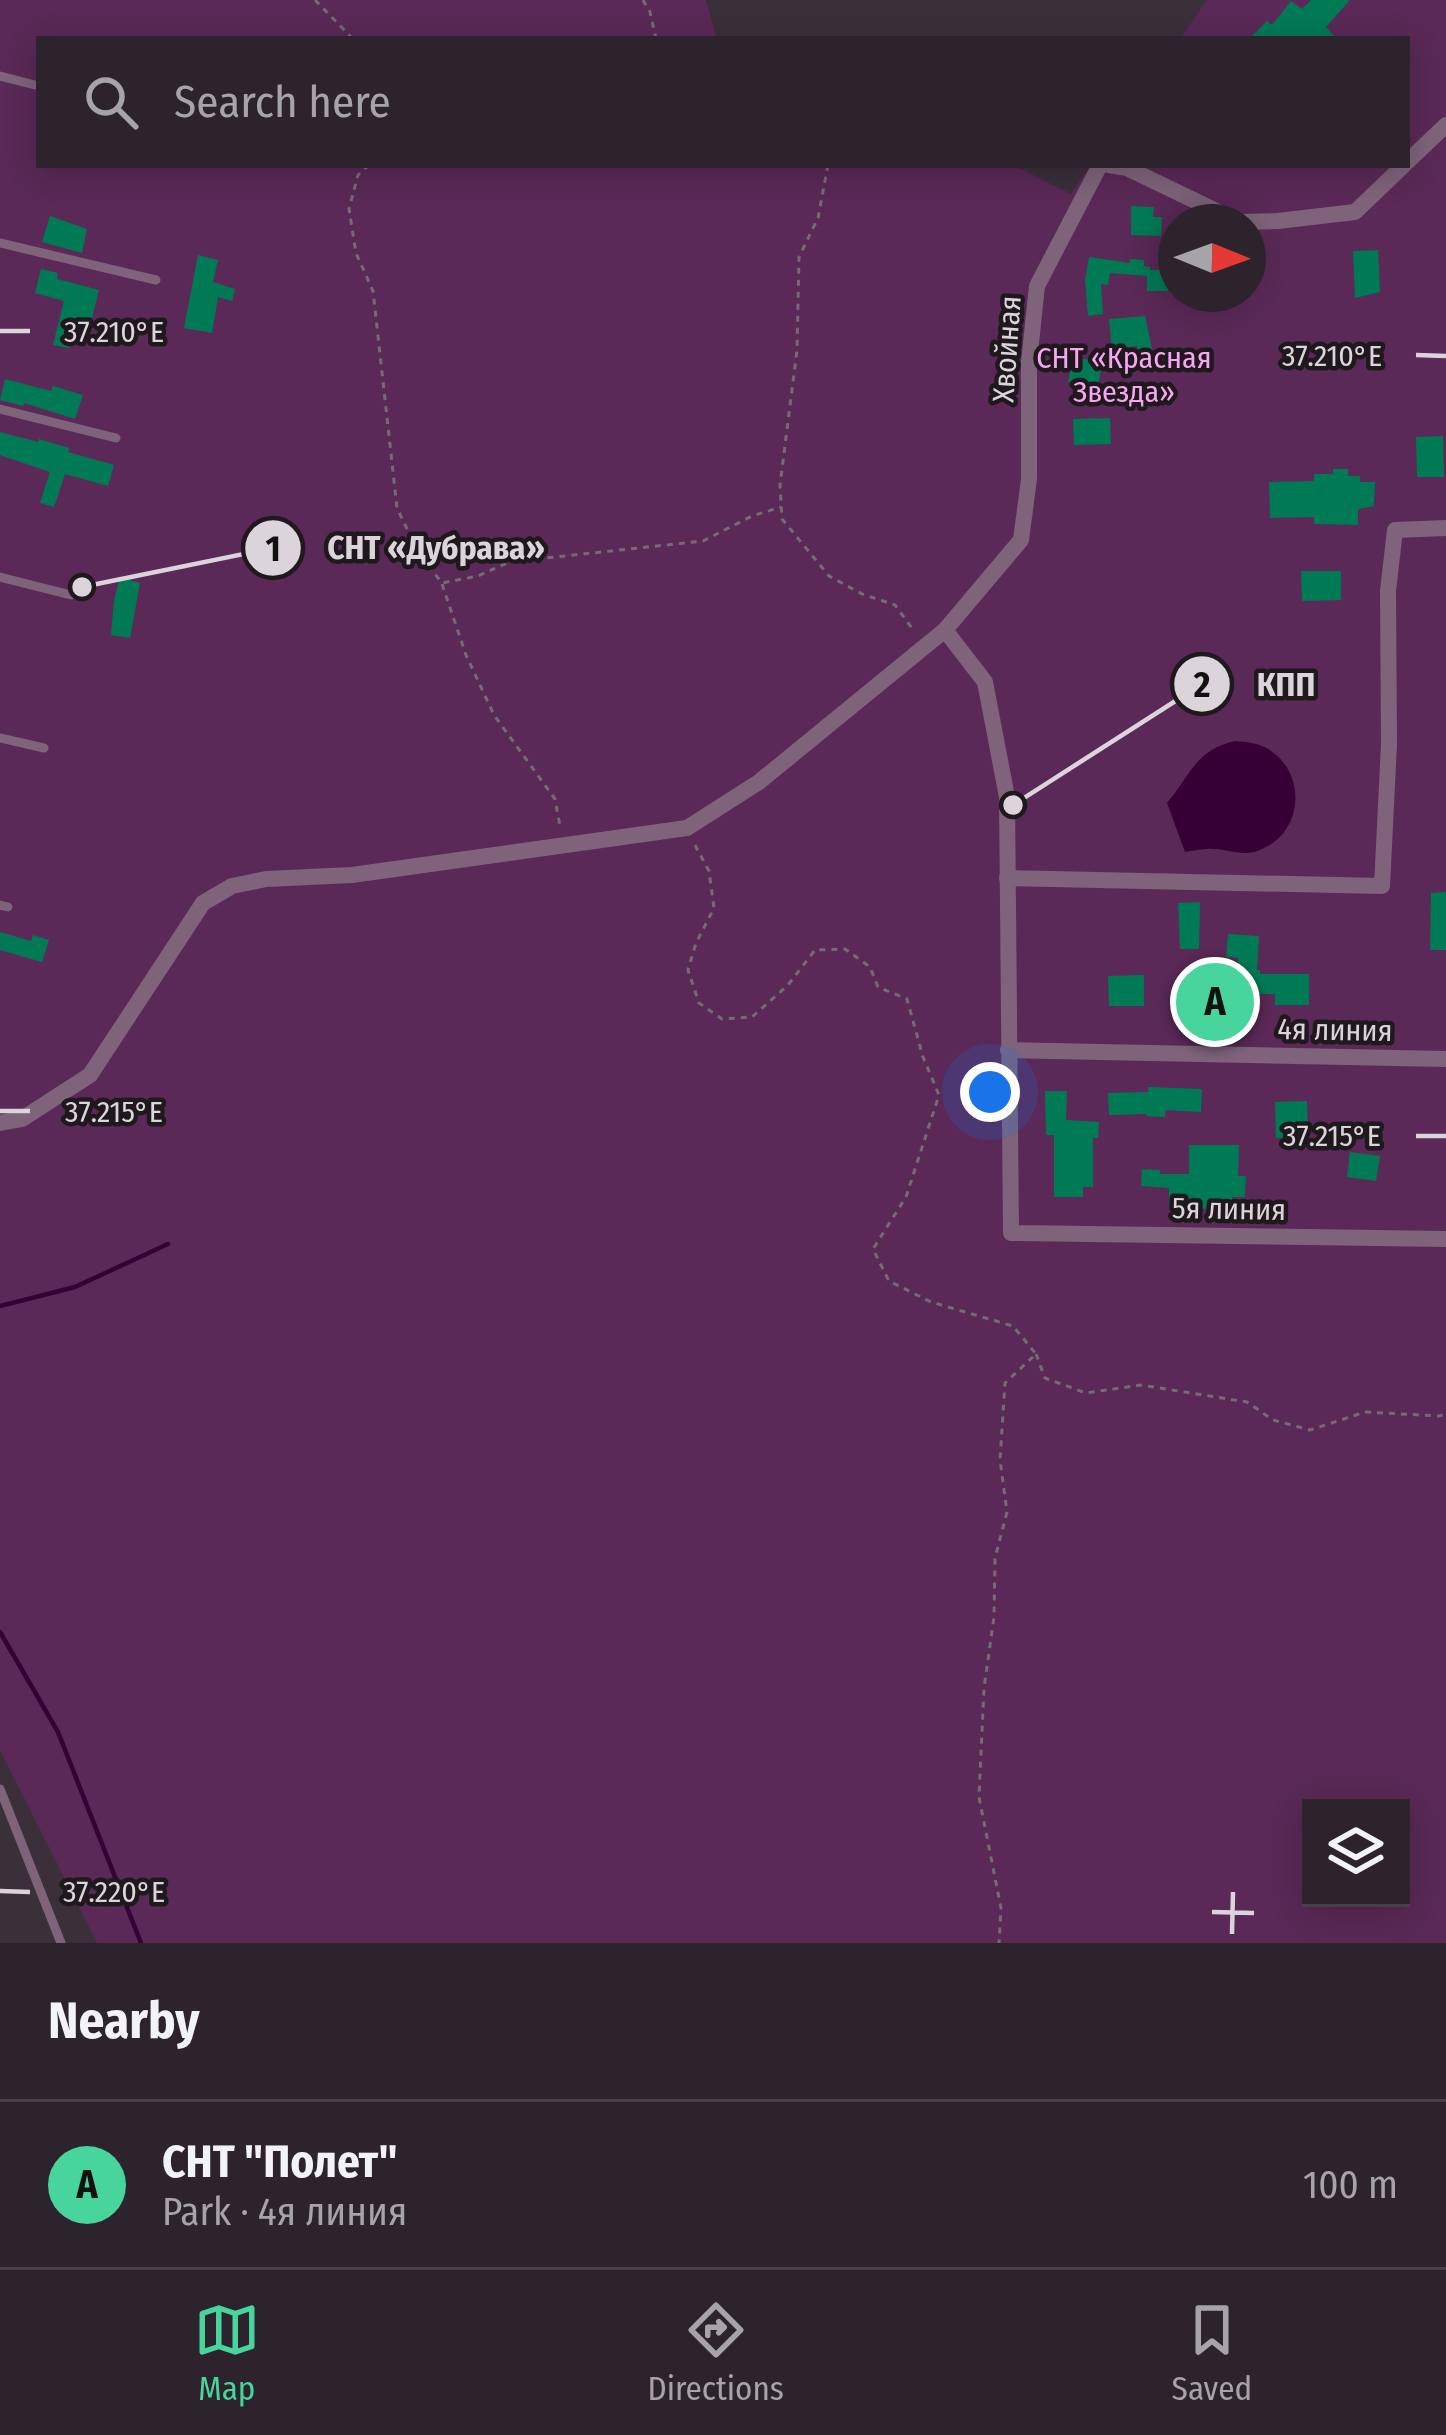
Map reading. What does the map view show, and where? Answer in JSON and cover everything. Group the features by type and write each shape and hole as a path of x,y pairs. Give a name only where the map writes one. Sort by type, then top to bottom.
{"street":[{"name":"Хвойная","path":"1410,160 1446,125"},
{"name":"Хвойная","path":"687,828 759,782 945,630 1021,541 1029,479 1028,362 1037,286 1103,168"},
{"name":"Хвойная","path":"1127,168 1239,222 1355,212 1402,168"},
{"path":"1007,878 1382,886 1389,744 1388,591 1395,530 1446,528"},
{"path":"945,630 985,682 1007,796 1008,1050"},
{"path":"0,1123 22,1120 90,1075 203,903 232,886 266,879 352,875 687,828"},
{"name":"4я линия","path":"1008,1050 1446,1059"},
{"name":"5я линия","path":"1008,1050 1011,1233 1446,1239"}],"lane":[{"path":"0,76 36,85"},
{"path":"0,243 157,280"},
{"path":"0,409 116,438"},
{"path":"0,578 71,595"},
{"path":"0,738 44,748"},
{"path":"0,1789 61,1943"}],"path":[{"path":"315,0 350,36"},
{"path":"643,0 655,36"},
{"path":"366,168 358,175 349,208 356,253 373,291 397,508 419,554 442,583 466,655 494,715 555,799 563,844"},
{"path":"827,168 818,218 799,256 797,350 780,485 782,519 830,576 895,605 913,628 921,650"},
{"path":"442,583 478,576 509,562 703,541 781,507"},
{"path":"687,828 709,871 714,908 688,970 699,1003 722,1019 752,1017 788,985 815,950 845,949 870,967 878,987 907,1000 939,1095 906,1197 873,1249 889,1281 932,1303 1013,1326 1036,1354 1045,1378 1086,1393 1141,1385 1247,1402 1273,1420 1310,1430 1365,1412 1446,1414"},
{"path":"999,1943 1001,1908 979,1797 984,1688 994,1617 995,1558 1007,1512 1000,1460 1005,1383 1036,1354"}],"green space":[{"name":"СНТ «Красная Звезда»","path":"0,0 706,0 716,36 36,36 36,168 1019,168 1071,194 1089,168 1410,168 1410,36 1182,36 1207,0 1446,0 1446,1943 97,1943 0,1750"}],"shaded area":[{"path":"1235,741 1267,748 1290,773 1295,800 1288,826 1268,846 1253,852 1185,852 1167,803 1202,757"}],"building":[{"path":"1311,0 1350,0 1326,27 1334,36 1252,36 1267,21 1272,25 1291,1 1302,9"},
{"path":"1131,206 1154,207 1158,236 1131,235"},
{"path":"50,216 87,229 82,253 42,242"},
{"path":"1378,250 1380,292 1355,298 1353,251"},
{"path":"198,255 218,260 213,282 235,289 232,301 218,297 212,333 184,328"},
{"path":"1089,257 1130,263 1130,259 1144,260 1144,266 1158,270 1158,291 1147,291 1147,276 1110,273 1108,285 1101,284 1103,314 1088,316 1085,280"},
{"path":"41,269 58,273 57,279 99,290 91,322 74,318 69,348 53,345 64,301 35,293"},
{"path":"1145,316 1153,354 1139,357 1137,346 1112,349 1109,319"},
{"path":"1073,357 1102,362 1098,387 1068,382"},
{"path":"5,379 83,395 75,419 0,400"},
{"path":"1110,418 1111,444 1074,445 1073,419"},
{"path":"0,432 39,439 114,465 108,486 65,474 54,507 40,503 50,472 0,455"},
{"path":"1443,436 1444,477 1417,477 1416,437"},
{"path":"1333,469 1348,469 1348,476 1360,476 1360,482 1375,482 1374,506 1358,509 1358,525 1314,524 1314,517 1270,518 1269,482 1314,481 1314,474 1333,474"},
{"path":"1301,571 1341,571 1341,600 1302,601"},
{"path":"120,577 140,583 130,638 111,635"},
{"path":"1446,892 1446,950 1430,950 1431,893"},
{"path":"1200,902 1199,949 1180,949 1178,903"},
{"path":"0,932 31,941 33,935 49,940 42,962 0,950"},
{"path":"1228,934 1259,936 1260,974 1309,974 1309,1005 1275,1005 1275,994 1237,994 1238,958 1226,957"},
{"path":"1144,975 1144,1006 1109,1006 1108,976"},
{"path":"1148,1087 1202,1089 1201,1112 1166,1110 1165,1117 1109,1115 1108,1093 1148,1092"},
{"path":"1045,1091 1067,1091 1066,1120 1099,1122 1098,1138 1093,1138 1093,1187 1083,1187 1083,1197 1054,1197 1054,1135 1046,1135"},
{"path":"1307,1101 1308,1137 1276,1138 1275,1102"},
{"path":"1189,1145 1239,1145 1238,1176 1246,1176 1245,1197 1232,1197 1232,1210 1169,1207 1169,1188 1141,1186 1142,1169 1189,1174"},
{"path":"1350,1152 1380,1156 1376,1181 1347,1177"}],"waterway":[{"path":"0,1306 75,1287 168,1244"},
{"path":"0,1632 58,1732 141,1943"}],"place":[{"name":"СНТ «Дубрава»","path":"82,587"},
{"name":"КПП","path":"1013,805"},
{"name":"СНТ \"Полет\"","path":"1215,1002"}]}
